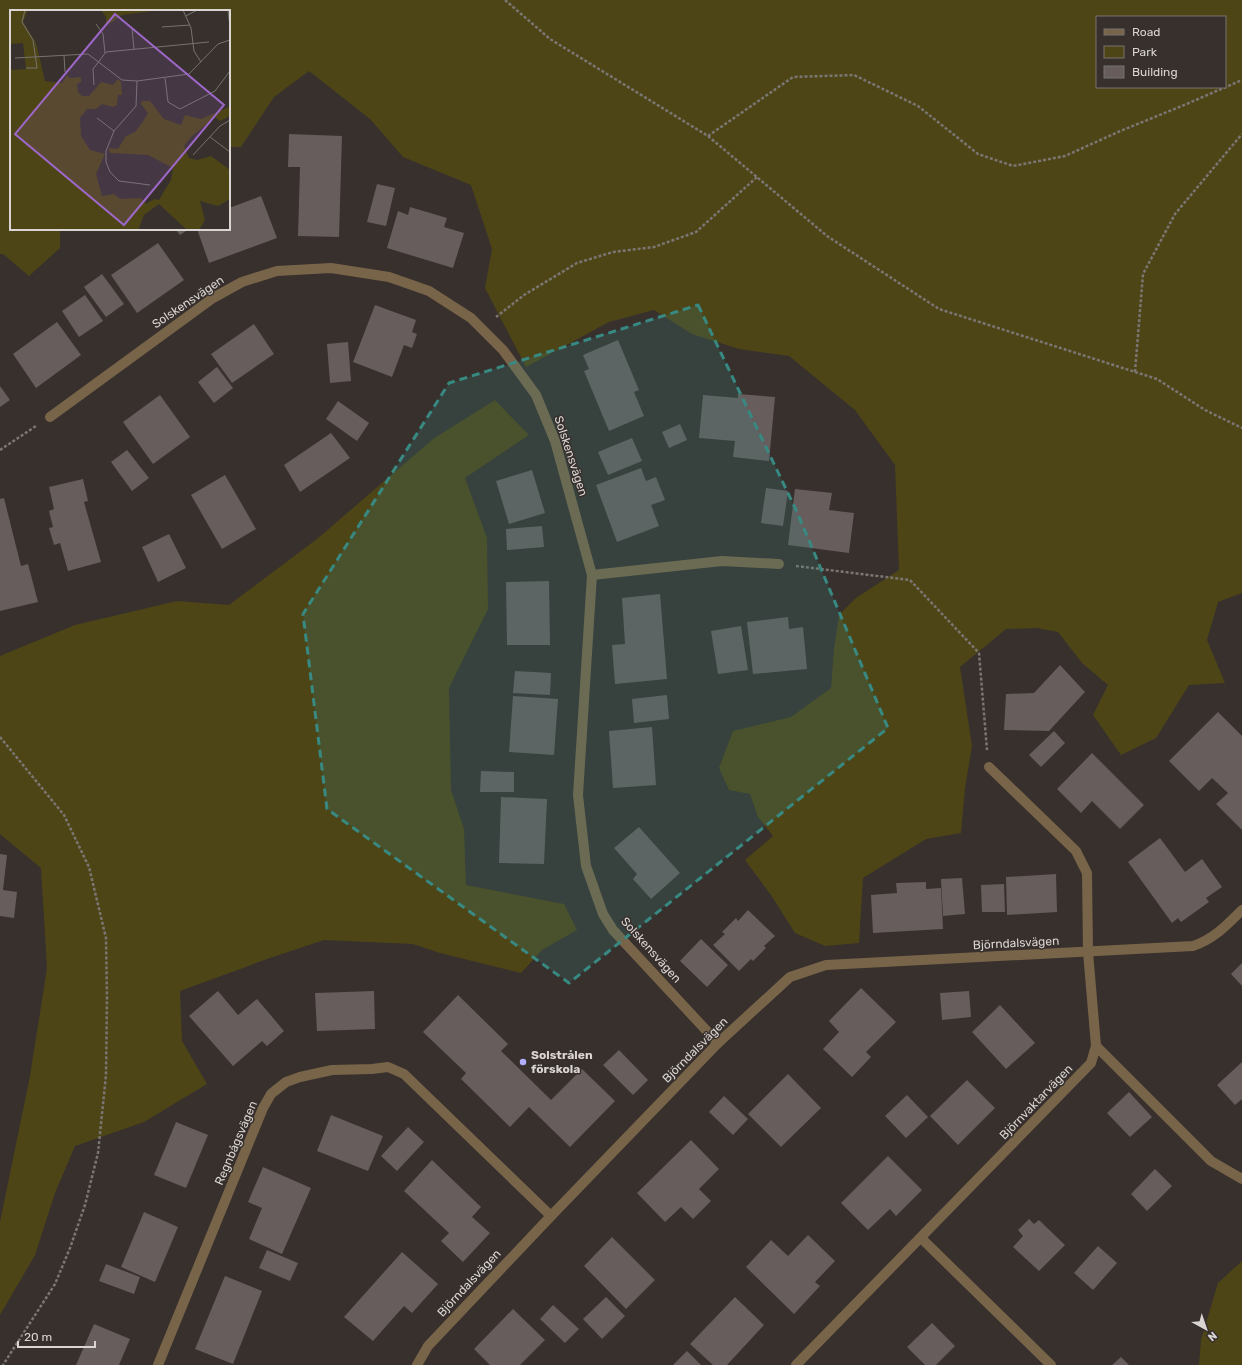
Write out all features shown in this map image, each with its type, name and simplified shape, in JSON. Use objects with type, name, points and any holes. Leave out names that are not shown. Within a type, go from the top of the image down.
[{"type":"street","name":"Solskensvägen","points":[[50,417],[213,298],[242,282],[277,271],[331,268],[389,277],[429,291],[471,318],[503,350],[536,395],[555,441],[592,574],[578,795],[586,866],[603,914],[613,930],[718,1043]]},
{"type":"street","points":[[592,574],[722,561],[779,564]]},
{"type":"street","points":[[989,767],[1076,851],[1087,873],[1088,952]]},
{"type":"street","name":"Björndalsvägen","points":[[418,1365],[428,1346],[550,1216],[718,1043],[790,977],[826,965],[1193,946],[1216,935],[1242,910]]},
{"type":"street","name":"Björnvaktarvägen","points":[[796,1365],[1091,1063],[1096,1046],[1088,952]]},
{"type":"street","points":[[1096,1046],[1211,1161],[1242,1178]]},
{"type":"street","name":"Regnbågsvägen","points":[[158,1365],[263,1108],[271,1094],[286,1082],[300,1077],[332,1070],[388,1067],[404,1074],[550,1216]]},
{"type":"street","points":[[921,1238],[1051,1365]]},
{"type":"path","points":[[505,0],[550,39],[708,136],[827,236],[938,308],[1157,380],[1205,410],[1242,428]]},
{"type":"path","points":[[708,136],[794,77],[854,75],[918,106],[978,154],[1013,166],[1064,156],[1224,88]]},
{"type":"path","points":[[1226,87],[1242,80]]},
{"type":"path","points":[[1135,372],[1143,274],[1175,214],[1242,134]]},
{"type":"path","points":[[481,328],[524,295],[577,263],[613,252],[654,248],[696,232],[757,177]]},
{"type":"path","points":[[0,450],[50,417]]},
{"type":"path","points":[[779,564],[910,580],[978,653],[989,767]]},
{"type":"path","points":[[0,737],[64,815],[89,867],[106,938],[107,998],[106,1076],[98,1153],[85,1204],[70,1248],[55,1284],[3,1365]]},
{"type":"highlighted area","points":[[698,305],[797,512],[888,728],[569,983],[327,809],[303,614],[449,383]]},
{"type":"green space","points":[[0,0],[1242,0],[1242,593],[1218,602],[1207,640],[1225,683],[1189,685],[1156,738],[1121,755],[1093,715],[1108,685],[1082,663],[1058,632],[1037,628],[1006,629],[960,667],[972,746],[965,788],[961,833],[926,839],[863,878],[859,943],[825,946],[795,933],[771,895],[745,860],[773,836],[758,817],[750,794],[729,790],[719,768],[733,731],[791,717],[831,688],[834,649],[839,615],[856,598],[899,570],[895,465],[855,410],[789,356],[739,349],[692,334],[654,310],[609,322],[526,367],[485,288],[492,249],[471,185],[403,157],[370,119],[309,71],[274,97],[241,147],[230,147],[230,10],[10,10],[10,230],[60,230],[60,248],[29,276],[3,254],[0,254]]},
{"type":"green space","points":[[495,400],[529,435],[465,478],[487,538],[488,609],[449,688],[451,790],[464,829],[466,885],[564,904],[577,930],[542,950],[521,973],[440,953],[413,944],[324,940],[180,991],[182,1041],[207,1084],[144,1122],[75,1146],[55,1193],[35,1255],[0,1315],[0,1222],[30,1076],[47,968],[41,868],[0,834],[0,656],[75,625],[177,601],[229,605],[317,539],[433,439]]},
{"type":"green space","points":[[1242,1261],[1242,1365],[1199,1365],[1201,1340],[1218,1283]]},
{"type":"building","points":[[289,134],[342,136],[339,237],[298,236],[300,167],[288,167]]},
{"type":"building","points":[[377,184],[395,188],[386,226],[367,222]]},
{"type":"building","points":[[261,196],[277,238],[209,263],[197,230],[230,230],[230,208]]},
{"type":"building","points":[[410,207],[447,218],[444,227],[464,233],[453,268],[387,248],[398,211],[408,215]]},
{"type":"building","points":[[176,230],[188,230],[180,235]]},
{"type":"building","points":[[158,243],[184,280],[137,313],[111,275]]},
{"type":"building","points":[[102,274],[124,304],[106,317],[84,287]]},
{"type":"building","points":[[85,295],[103,321],[79,337],[62,311]]},
{"type":"building","points":[[375,305],[416,320],[412,332],[417,334],[412,348],[404,345],[392,377],[353,362]]},
{"type":"building","points":[[57,322],[81,355],[36,388],[13,354]]},
{"type":"building","points":[[254,324],[274,354],[232,383],[211,354]]},
{"type":"building","points":[[618,340],[639,390],[634,392],[644,416],[609,431],[584,371],[589,369],[583,355]]},
{"type":"building","points":[[348,342],[351,381],[330,383],[327,344]]},
{"type":"building","points":[[217,367],[233,388],[214,403],[198,382]]},
{"type":"building","points":[[0,386],[10,400],[0,407]]},
{"type":"building","points":[[738,394],[775,397],[769,461],[733,457],[735,441],[699,438],[703,395],[738,398]]},
{"type":"building","points":[[160,395],[190,437],[153,464],[123,422]]},
{"type":"building","points":[[338,401],[369,423],[357,441],[326,419]]},
{"type":"building","points":[[680,424],[687,440],[669,448],[662,432]]},
{"type":"building","points":[[331,433],[350,458],[300,492],[284,465]]},
{"type":"building","points":[[632,438],[642,461],[608,475],[598,452]]},
{"type":"building","points":[[127,450],[149,478],[132,491],[111,462]]},
{"type":"building","points":[[641,468],[646,481],[656,477],[665,500],[651,505],[659,526],[617,542],[596,485]]},
{"type":"building","points":[[532,470],[545,513],[509,524],[496,481]]},
{"type":"building","points":[[225,475],[256,529],[222,549],[191,495]]},
{"type":"building","points":[[83,479],[88,501],[84,502],[101,562],[68,571],[60,543],[54,545],[49,528],[53,527],[49,511],[54,509],[49,487]]},
{"type":"building","points":[[766,488],[788,491],[783,526],[761,523]]},
{"type":"building","points":[[795,489],[832,493],[829,510],[854,513],[849,553],[788,545]]},
{"type":"building","points":[[4,498],[21,566],[28,564],[38,602],[0,611],[0,499]]},
{"type":"building","points":[[542,526],[544,547],[507,550],[506,529]]},
{"type":"building","points":[[169,534],[186,568],[158,582],[142,547]]},
{"type":"building","points":[[549,581],[550,645],[507,645],[506,582]]},
{"type":"building","points":[[660,594],[667,679],[615,684],[612,645],[625,644],[622,598]]},
{"type":"building","points":[[788,617],[789,629],[803,627],[807,669],[753,674],[747,622]]},
{"type":"building","points":[[741,626],[748,670],[718,674],[711,631]]},
{"type":"building","points":[[1060,665],[1085,692],[1049,731],[1004,730],[1006,694],[1034,693]]},
{"type":"building","points":[[515,671],[551,673],[550,695],[513,693]]},
{"type":"building","points":[[667,695],[669,719],[634,723],[632,699]]},
{"type":"building","points":[[513,696],[558,699],[554,755],[509,752]]},
{"type":"building","points":[[1218,712],[1242,736],[1242,830],[1216,804],[1228,793],[1212,778],[1199,791],[1169,761]]},
{"type":"building","points":[[652,727],[656,785],[613,788],[609,731]]},
{"type":"building","points":[[1054,731],[1065,743],[1041,767],[1029,755]]},
{"type":"building","points":[[1092,753],[1144,805],[1120,829],[1092,801],[1081,813],[1057,789]]},
{"type":"building","points":[[481,771],[514,772],[514,792],[480,792]]},
{"type":"building","points":[[501,797],[547,799],[544,864],[499,863]]},
{"type":"building","points":[[639,827],[680,873],[651,899],[633,879],[637,874],[614,848]]},
{"type":"building","points":[[1160,838],[1185,872],[1202,859],[1222,887],[1206,898],[1209,902],[1181,922],[1178,918],[1172,923],[1128,862]]},
{"type":"building","points":[[0,854],[7,855],[3,890],[17,892],[14,918],[0,916]]},
{"type":"building","points":[[1056,874],[1057,912],[1007,915],[1006,877]]},
{"type":"building","points":[[962,878],[965,914],[943,916],[941,879]]},
{"type":"building","points":[[926,882],[926,889],[941,888],[943,929],[873,933],[871,895],[897,893],[896,883]]},
{"type":"building","points":[[1004,884],[1005,912],[982,912],[981,885]]},
{"type":"building","points":[[748,910],[775,936],[764,946],[766,948],[753,961],[751,959],[739,971],[713,945],[725,934],[722,932],[736,918],[738,921]]},
{"type":"building","points":[[701,939],[728,965],[707,987],[680,961]]},
{"type":"building","points":[[1242,963],[1242,986],[1231,974]]},
{"type":"building","points":[[861,988],[896,1022],[866,1052],[871,1057],[852,1077],[823,1049],[839,1032],[829,1021]]},
{"type":"building","points":[[218,991],[238,1015],[257,999],[284,1031],[267,1046],[262,1041],[233,1066],[189,1016]]},
{"type":"building","points":[[374,991],[375,1029],[317,1031],[315,993]]},
{"type":"building","points":[[969,991],[971,1017],[942,1020],[940,993]]},
{"type":"building","points":[[458,995],[508,1044],[501,1051],[551,1100],[582,1069],[615,1101],[570,1147],[529,1107],[510,1127],[461,1079],[466,1073],[423,1032]]},
{"type":"building","points":[[1000,1005],[1035,1043],[1006,1069],[972,1032]]},
{"type":"building","points":[[619,1050],[648,1080],[633,1095],[603,1065]]},
{"type":"building","points":[[1242,1062],[1242,1099],[1235,1105],[1217,1085]]},
{"type":"building","points":[[788,1074],[821,1108],[781,1147],[748,1114]]},
{"type":"building","points":[[967,1080],[995,1108],[958,1145],[930,1116]]},
{"type":"building","points":[[1129,1092],[1152,1117],[1130,1137],[1107,1113]]},
{"type":"building","points":[[907,1095],[928,1117],[906,1138],[885,1116]]},
{"type":"building","points":[[724,1096],[748,1119],[733,1135],[709,1112]]},
{"type":"building","points":[[331,1115],[383,1136],[368,1171],[317,1151]]},
{"type":"building","points":[[176,1122],[208,1135],[186,1188],[154,1175]]},
{"type":"building","points":[[408,1127],[424,1142],[397,1171],[381,1156]]},
{"type":"building","points":[[691,1140],[719,1169],[699,1189],[711,1201],[693,1219],[681,1207],[665,1222],[637,1193]]},
{"type":"building","points":[[888,1156],[922,1190],[896,1216],[890,1209],[868,1230],[841,1203]]},
{"type":"building","points":[[432,1160],[481,1207],[472,1217],[490,1233],[463,1262],[441,1241],[449,1233],[404,1191]]},
{"type":"building","points":[[263,1167],[311,1188],[282,1254],[249,1239],[262,1208],[248,1202]]},
{"type":"building","points":[[1155,1169],[1172,1186],[1147,1211],[1131,1194]]},
{"type":"building","points":[[144,1212],[178,1227],[155,1282],[121,1267]]},
{"type":"building","points":[[1029,1219],[1034,1224],[1039,1220],[1065,1245],[1039,1271],[1013,1247],[1023,1236],[1018,1230]]},
{"type":"building","points":[[808,1235],[835,1261],[815,1282],[820,1286],[794,1314],[746,1267],[771,1240],[788,1256]]},
{"type":"building","points":[[612,1237],[655,1280],[626,1309],[584,1266]]},
{"type":"building","points":[[1098,1246],[1117,1263],[1093,1290],[1074,1273]]},
{"type":"building","points":[[267,1250],[298,1263],[290,1281],[259,1268]]},
{"type":"building","points":[[402,1252],[438,1284],[412,1313],[404,1306],[373,1341],[344,1317]]},
{"type":"building","points":[[106,1264],[140,1277],[134,1294],[99,1281]]},
{"type":"building","points":[[225,1276],[262,1291],[233,1364],[195,1349]]},
{"type":"building","points":[[606,1297],[625,1316],[602,1339],[583,1319]]},
{"type":"building","points":[[735,1297],[764,1325],[727,1365],[713,1365],[690,1344]]},
{"type":"building","points":[[553,1305],[579,1329],[565,1343],[540,1319]]},
{"type":"building","points":[[513,1309],[545,1340],[520,1365],[490,1365],[474,1349]]},
{"type":"building","points":[[932,1323],[955,1346],[936,1365],[925,1365],[907,1347]]},
{"type":"building","points":[[94,1324],[130,1339],[119,1365],[76,1365]]},
{"type":"building","points":[[687,1351],[701,1365],[673,1365]]},
{"type":"building","points":[[1121,1357],[1129,1365],[1112,1365]]},
{"type":"place","name":"Solstrålen förskola","points":[[523,1062]]}]
